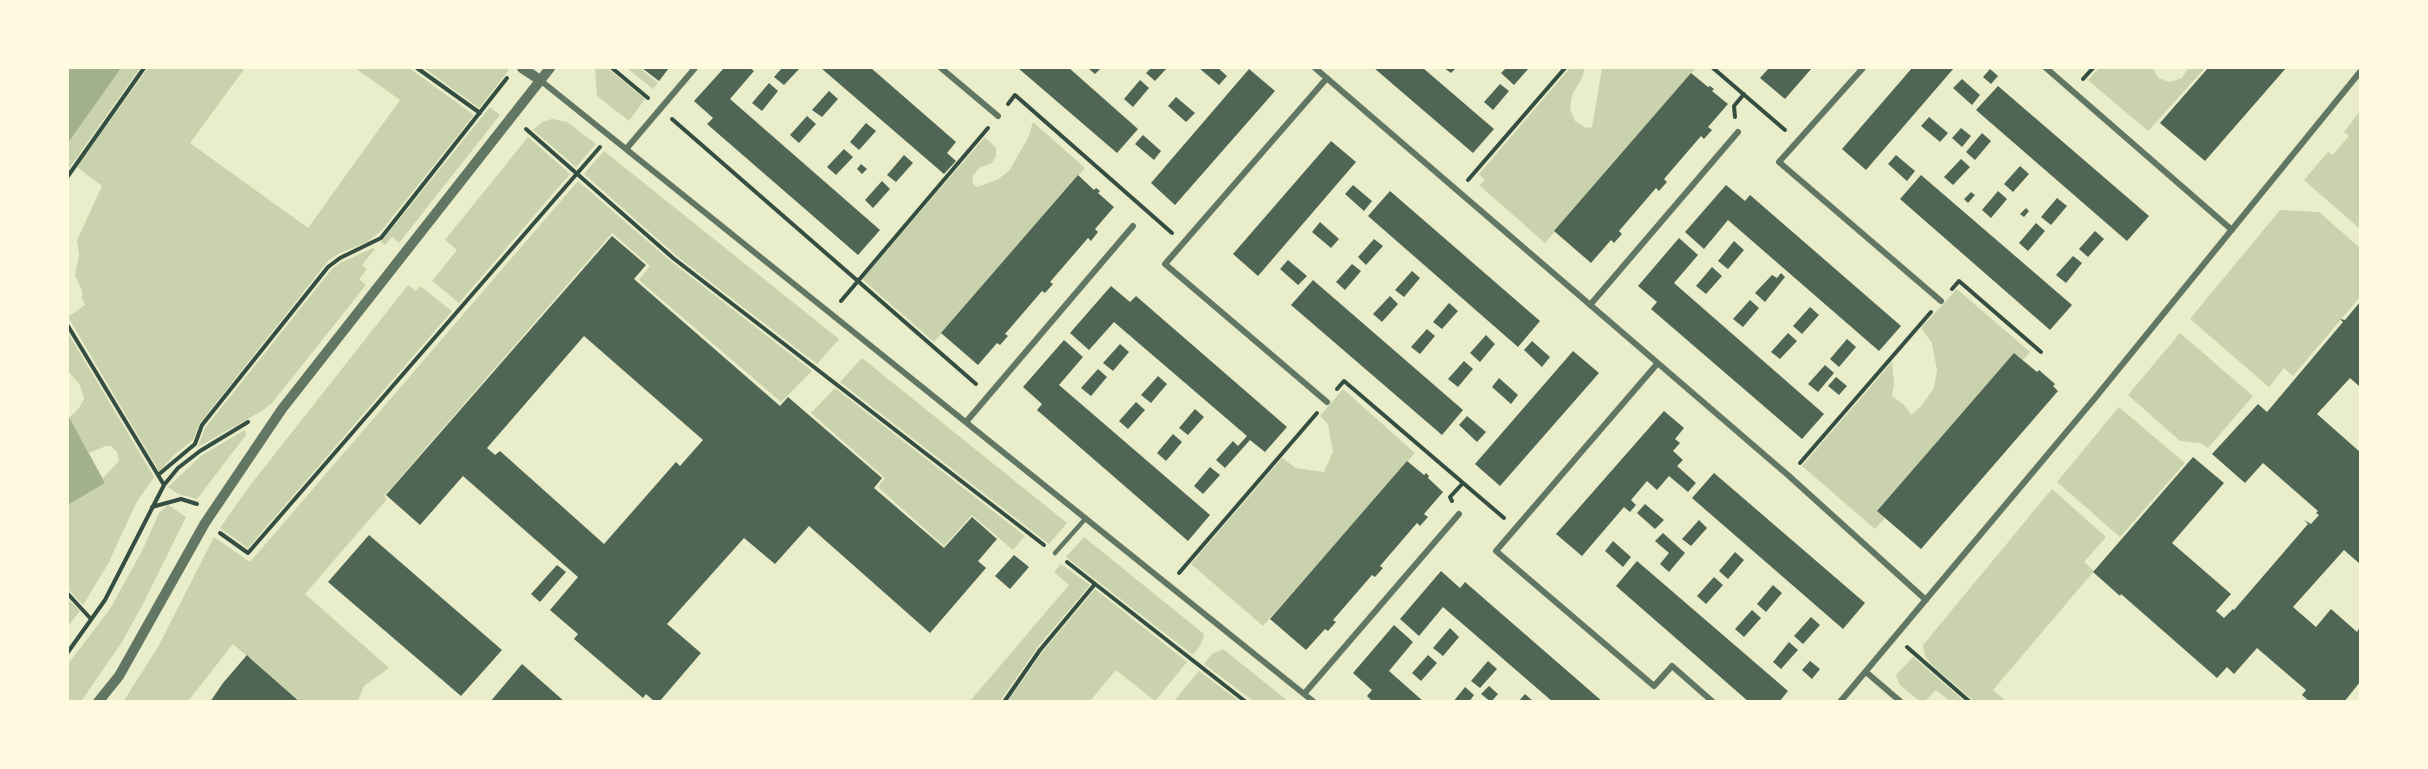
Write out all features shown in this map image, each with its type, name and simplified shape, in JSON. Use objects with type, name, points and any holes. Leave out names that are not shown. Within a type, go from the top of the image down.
[{"type":"street","points":[[522,68],[627,148],[1314,702]]},
{"type":"street","points":[[98,702],[119,676],[205,523],[282,410],[550,68]]},
{"type":"street","points":[[627,148],[695,68]]},
{"type":"street","points":[[941,68],[998,116]]},
{"type":"street","points":[[1315,68],[1460,190],[1657,364],[1789,476],[1926,600]]},
{"type":"street","points":[[1863,68],[1779,162],[1941,301]]},
{"type":"street","points":[[2046,68],[2232,230]]},
{"type":"street","points":[[1840,702],[2361,72]]},
{"type":"street","points":[[1327,78],[1165,264],[1327,402]]},
{"type":"street","points":[[1590,305],[1738,132]]},
{"type":"street","points":[[966,422],[1133,226]]},
{"type":"street","points":[[1657,364],[1496,551],[1654,686],[1672,666],[1713,702]]},
{"type":"street","points":[[1304,694],[1459,514]]},
{"type":"street","points":[[1866,672],[1901,702]]},
{"type":"lane","points":[[1055,553],[1086,518]]},
{"type":"path","points":[[68,176],[144,68]]},
{"type":"path","points":[[417,68],[480,113]]},
{"type":"path","points":[[612,68],[989,396]]},
{"type":"path","points":[[1460,190],[1565,68]]},
{"type":"path","points":[[1713,68],[1798,141]]},
{"type":"path","points":[[158,475],[195,444],[202,425],[328,267],[340,258],[381,238],[508,77]]},
{"type":"path","points":[[1738,132],[1734,106],[1744,94]]},
{"type":"path","points":[[830,312],[1015,95],[1184,243]]},
{"type":"path","points":[[512,117],[673,258],[1246,702]]},
{"type":"path","points":[[205,523],[248,553],[610,135]]},
{"type":"path","points":[[1789,476],[1959,281],[2041,352]]},
{"type":"path","points":[[68,326],[164,485]]},
{"type":"path","points":[[1169,585],[1344,381],[1516,528]]},
{"type":"path","points":[[68,652],[105,600],[151,507],[164,485],[178,468],[219,439],[258,417],[282,410]]},
{"type":"path","points":[[151,507],[181,499],[215,509]]},
{"type":"path","points":[[1004,702],[1040,650],[1095,584]]},
{"type":"path","points":[[68,594],[92,620]]},
{"type":"path","points":[[1896,637],[1970,702]]},
{"type":"shaded area","points":[[68,68],[121,68],[68,143]]},
{"type":"shaded area","points":[[121,68],[140,68],[68,170],[68,143]]},
{"type":"shaded area","points":[[148,68],[245,68],[190,143],[308,228],[400,100],[355,68],[409,68],[474,115],[382,230],[367,242],[338,254],[328,261],[200,423],[193,440],[159,471],[68,317],[85,305],[75,275],[79,255],[77,240],[102,186],[77,167]]},
{"type":"shaded area","points":[[424,68],[506,68],[509,70],[479,108]]},
{"type":"shaded area","points":[[595,68],[607,68],[645,99],[629,121],[597,96]]},
{"type":"shaded area","points":[[627,68],[640,68],[658,83],[653,89]]},
{"type":"shaded area","points":[[1570,68],[1584,68],[1583,76],[1572,95],[1570,109],[1575,121],[1586,128],[1592,127],[1602,68],[1696,68],[1545,243],[1479,185],[1485,180],[1479,174]]},
{"type":"shaded area","points":[[2099,68],[2153,68],[2158,78],[2170,82],[2182,78],[2188,68],[2205,68],[2148,131],[2088,80]]},
{"type":"shaded area","points":[[490,107],[500,115],[399,243],[392,237],[385,245],[381,242]]},
{"type":"shaded area","points":[[2360,111],[2360,229],[2304,180],[2328,152],[2333,155],[2349,136],[2344,132]]},
{"type":"shaded area","points":[[552,119],[567,122],[596,144],[576,167],[533,130],[542,122]]},
{"type":"shaded area","points":[[1033,122],[1085,168],[934,342],[862,279],[985,137],[996,148],[996,156],[992,163],[979,168],[973,176],[972,183],[977,187],[997,180],[1009,171],[1028,138]]},
{"type":"shaded area","points":[[528,137],[570,174],[459,303],[432,281],[457,250],[445,240]]},
{"type":"shaded area","points":[[604,151],[839,339],[817,364],[678,257],[584,174]]},
{"type":"shaded area","points":[[578,181],[668,259],[812,371],[781,402],[639,280],[650,266],[612,233],[384,496],[387,499],[305,594],[389,668],[364,686],[358,701],[300,701],[233,644],[188,701],[123,702],[158,647],[214,537],[250,562]]},
{"type":"shaded area","points":[[2280,210],[2319,212],[2360,248],[2360,297],[2293,376],[2284,368],[2269,387],[2190,319]]},
{"type":"shaded area","points":[[375,249],[362,265],[367,269],[359,279],[366,285],[272,403],[198,447],[205,428],[331,270],[340,263]]},
{"type":"shaded area","points":[[408,285],[416,291],[420,286],[452,311],[248,548],[220,528],[248,488]]},
{"type":"shaded area","points":[[1957,289],[2030,352],[2023,360],[2014,353],[1877,511],[1885,518],[1875,529],[1802,466],[1892,362],[1894,384],[1892,396],[1904,405],[1911,415],[1922,405],[1934,388],[1937,370],[1932,343],[1921,328]]},
{"type":"shaded area","points":[[68,333],[154,477],[136,503],[109,562],[83,605],[68,589],[68,505],[105,483],[103,478],[119,461],[117,452],[111,446],[89,453],[69,418],[84,399],[80,385],[68,371]]},
{"type":"shaded area","points":[[2180,333],[2253,396],[2208,448],[2200,443],[2180,441],[2128,395]]},
{"type":"shaded area","points":[[862,358],[1067,523],[1049,544],[840,382]]},
{"type":"shaded area","points":[[835,388],[1025,536],[1013,550],[972,515],[944,546],[878,487],[885,478],[811,413]]},
{"type":"shaded area","points":[[1343,389],[1415,453],[1263,626],[1191,564],[1282,458],[1296,468],[1324,472],[1333,452],[1328,424],[1320,416]]},
{"type":"shaded area","points":[[2119,407],[2185,463],[2120,537],[2057,482]]},
{"type":"shaded area","points":[[68,415],[105,483],[68,505]]},
{"type":"shaded area","points":[[245,430],[246,435],[197,499],[178,494],[168,487],[202,455]]},
{"type":"shaded area","points":[[2052,489],[2106,537],[2084,562],[2094,571],[1993,690],[2006,701],[1974,701],[1933,666],[1925,656],[1923,645]]},
{"type":"shaded area","points":[[168,505],[186,517],[144,602],[122,642],[82,700],[68,701],[68,664],[110,609],[143,549],[159,513]]},
{"type":"shaded area","points":[[1084,537],[1204,634],[1201,644],[1193,655],[1066,557]]},
{"type":"shaded area","points":[[1061,564],[1090,585],[1040,644],[1000,701],[970,701],[1069,585],[1054,572]]},
{"type":"shaded area","points":[[1095,589],[1187,662],[1155,701],[1116,670],[1090,701],[1008,701],[1044,650]]},
{"type":"shaded area","points":[[68,599],[80,611],[68,626]]},
{"type":"shaded area","points":[[1223,649],[1288,701],[1253,701],[1204,664],[1212,654]]},
{"type":"shaded area","points":[[1913,657],[1964,701],[1950,701],[1936,690],[1925,701],[1919,701],[1899,684],[1896,675]]},
{"type":"shaded area","points":[[1199,671],[1239,701],[1174,701]]},
{"type":"building","points":[[642,68],[669,68],[659,81]]},
{"type":"building","points":[[724,68],[750,68],[754,71],[730,99],[880,230],[858,255],[707,124],[713,118],[694,101]]},
{"type":"building","points":[[782,68],[800,68],[784,85],[774,77]]},
{"type":"building","points":[[821,68],[871,68],[956,142],[947,153],[956,161],[944,174]]},
{"type":"building","points":[[1018,68],[1069,68],[1138,129],[1117,153]]},
{"type":"building","points":[[1088,68],[1101,68],[1095,74]]},
{"type":"building","points":[[1151,68],[1167,68],[1155,81],[1146,73]]},
{"type":"building","points":[[1199,68],[1218,68],[1227,76],[1219,85]]},
{"type":"building","points":[[1374,68],[1423,68],[1494,129],[1473,153]]},
{"type":"building","points":[[1444,68],[1456,68],[1451,73]]},
{"type":"building","points":[[1506,68],[1529,68],[1514,85],[1501,73]]},
{"type":"building","points":[[1769,68],[1812,68],[1785,99],[1760,78]]},
{"type":"building","points":[[1912,68],[1954,68],[1866,170],[1842,149]]},
{"type":"building","points":[[2208,68],[2286,68],[2205,161],[2160,123]]},
{"type":"building","points":[[1249,69],[1275,91],[1175,205],[1151,183]]},
{"type":"building","points":[[1990,69],[1998,76],[1991,84],[1983,77]]},
{"type":"building","points":[[1691,73],[1714,89],[1712,91],[1728,104],[1708,127],[1712,130],[1704,139],[1701,136],[1664,179],[1667,182],[1659,191],[1656,188],[1619,231],[1622,234],[1614,243],[1611,240],[1591,263],[1554,231]]},
{"type":"building","points":[[1962,79],[1980,95],[1972,105],[1953,88]]},
{"type":"building","points":[[1140,80],[1149,88],[1133,107],[1124,99]]},
{"type":"building","points":[[769,83],[778,91],[762,111],[752,103]]},
{"type":"building","points":[[1500,84],[1509,91],[1493,110],[1484,102]]},
{"type":"building","points":[[1998,86],[2149,216],[2127,241],[1976,110]]},
{"type":"building","points":[[829,91],[838,99],[822,117],[812,110]]},
{"type":"building","points":[[1176,97],[1195,113],[1186,122],[1168,106]]},
{"type":"building","points":[[807,116],[816,124],[799,143],[790,135]]},
{"type":"building","points":[[1929,117],[1948,133],[1940,142],[1921,126]]},
{"type":"building","points":[[866,123],[876,131],[859,150],[850,142]]},
{"type":"building","points":[[1961,128],[1971,136],[1962,147],[1952,138]]},
{"type":"building","points":[[1982,133],[1991,141],[1975,160],[1966,152]]},
{"type":"building","points":[[1143,135],[1161,151],[1154,160],[1135,144]]},
{"type":"building","points":[[1331,141],[1356,162],[1258,276],[1233,254]]},
{"type":"building","points":[[844,149],[853,157],[836,175],[827,167]]},
{"type":"building","points":[[904,155],[913,163],[896,182],[887,175]]},
{"type":"building","points":[[1896,155],[1915,171],[1907,181],[1888,164]]},
{"type":"building","points":[[1961,159],[1970,167],[1953,185],[1944,177]]},
{"type":"building","points":[[861,164],[867,169],[862,174],[857,169]]},
{"type":"building","points":[[2020,166],[2029,174],[2013,192],[2004,184]]},
{"type":"building","points":[[1078,175],[1094,190],[1096,188],[1100,191],[1098,193],[1114,207],[1095,229],[1098,232],[1091,241],[1088,238],[1050,282],[1053,284],[1045,293],[1042,291],[1005,334],[1008,336],[1000,345],[997,343],[978,365],[941,333]]},
{"type":"building","points":[[1921,175],[2072,305],[2050,330],[1900,199]]},
{"type":"building","points":[[882,181],[890,189],[873,208],[865,200]]},
{"type":"building","points":[[1353,185],[1372,201],[1364,211],[1345,194]]},
{"type":"building","points":[[1726,185],[1745,201],[1750,195],[1901,326],[1879,351],[1728,220],[1704,249],[1685,232]]},
{"type":"building","points":[[1390,191],[1540,321],[1518,347],[1368,216]]},
{"type":"building","points":[[1998,191],[2007,199],[1991,218],[1982,210]]},
{"type":"building","points":[[1971,192],[1975,195],[1968,203],[1964,199]]},
{"type":"building","points":[[2057,198],[2067,206],[2051,225],[2041,217]]},
{"type":"building","points":[[2026,208],[2029,211],[2024,217],[2020,214]]},
{"type":"building","points":[[1320,222],[1339,239],[1331,248],[1312,232]]},
{"type":"building","points":[[2036,223],[2045,231],[2028,251],[2019,243]]},
{"type":"building","points":[[2095,231],[2104,239],[2088,257],[2079,249]]},
{"type":"building","points":[[612,236],[646,265],[634,279],[780,406],[788,397],[882,478],[874,488],[944,548],[972,517],[997,539],[978,561],[986,568],[930,633],[809,526],[775,564],[744,538],[667,624],[701,653],[659,702],[655,702],[646,694],[643,698],[574,639],[578,634],[550,610],[578,577],[463,476],[420,525],[386,495]],"holes":[[[584,336],[703,440],[680,466],[676,462],[604,544],[500,451],[495,455],[487,448]]]},
{"type":"building","points":[[1679,238],[1698,255],[1674,283],[1824,414],[1802,439],[1651,309],[1657,302],[1638,286]]},
{"type":"building","points":[[1374,239],[1383,246],[1366,265],[1358,257]]},
{"type":"building","points":[[1734,241],[1744,250],[1728,269],[1718,261]]},
{"type":"building","points":[[2073,256],[2082,263],[2066,283],[2056,275]]},
{"type":"building","points":[[1288,260],[1307,276],[1298,285],[1280,269]]},
{"type":"building","points":[[1352,264],[1361,271],[1345,290],[1336,282]]},
{"type":"building","points":[[1712,267],[1722,276],[1706,294],[1696,286]]},
{"type":"building","points":[[1412,271],[1420,278],[1404,297],[1395,290]]},
{"type":"building","points":[[1781,273],[1785,277],[1765,302],[1755,293],[1772,275],[1777,278]]},
{"type":"building","points":[[1313,280],[1463,410],[1442,435],[1291,305]]},
{"type":"building","points":[[1111,286],[1130,302],[1136,296],[1287,427],[1265,452],[1250,440],[1225,468],[1216,460],[1233,441],[1238,446],[1247,436],[1114,322],[1089,350],[1070,333]]},
{"type":"building","points":[[1390,296],[1398,304],[1382,322],[1373,314]]},
{"type":"building","points":[[1750,300],[1759,308],[1743,327],[1733,319]]},
{"type":"building","points":[[2360,302],[2360,384],[2359,386],[2350,378],[2317,414],[2360,452],[2360,564],[2344,550],[2293,607],[2316,627],[2331,609],[2357,632],[2360,627],[2360,682],[2344,702],[2310,702],[2302,695],[2306,690],[2257,648],[2234,674],[2227,667],[2217,678],[2093,572],[2193,457],[2224,483],[2172,543],[2231,594],[2216,611],[2224,618],[2234,610],[2308,524],[2304,520],[2311,524],[2319,515],[2316,513],[2318,511],[2263,463],[2245,483],[2212,454],[2258,404],[2267,412],[2343,322],[2340,319],[2345,320]]},
{"type":"building","points":[[1449,303],[1458,311],[1442,329],[1433,322]]},
{"type":"building","points":[[1810,307],[1819,315],[1802,334],[1793,326]]},
{"type":"building","points":[[1427,329],[1435,336],[1420,354],[1411,347]]},
{"type":"building","points":[[1788,333],[1797,341],[1780,359],[1771,352]]},
{"type":"building","points":[[1486,335],[1495,344],[1480,362],[1470,353]]},
{"type":"building","points":[[1847,339],[1856,347],[1839,367],[1830,359]]},
{"type":"building","points":[[1064,340],[1083,357],[1059,385],[1210,515],[1188,541],[1037,410],[1042,404],[1023,387]]},
{"type":"building","points":[[1532,341],[1550,357],[1542,367],[1524,350]]},
{"type":"building","points":[[1120,344],[1129,352],[1113,371],[1103,363]]},
{"type":"building","points":[[1573,351],[1599,373],[1500,486],[1475,464]]},
{"type":"building","points":[[2014,353],[2037,372],[2039,370],[2055,384],[2053,386],[2058,391],[1921,549],[1877,511]]},
{"type":"building","points":[[1464,361],[1473,369],[1458,387],[1448,379]]},
{"type":"building","points":[[1825,365],[1834,373],[1818,392],[1808,384]]},
{"type":"building","points":[[1098,369],[1107,377],[1091,396],[1081,388]]},
{"type":"building","points":[[1158,376],[1167,384],[1151,403],[1141,395]]},
{"type":"building","points":[[1836,377],[1847,386],[1839,395],[1828,386]]},
{"type":"building","points":[[1499,378],[1518,395],[1511,404],[1492,387]]},
{"type":"building","points":[[1136,402],[1145,410],[1128,429],[1119,421]]},
{"type":"building","points":[[1195,409],[1204,417],[1188,435],[1179,428]]},
{"type":"building","points":[[1664,411],[1684,428],[1675,439],[1680,443],[1673,451],[1683,460],[1677,466],[1696,483],[1688,492],[1669,476],[1657,490],[1647,481],[1631,500],[1636,505],[1630,512],[1624,507],[1582,556],[1556,534]]},
{"type":"building","points":[[1467,416],[1486,432],[1477,442],[1459,425]]},
{"type":"building","points":[[1173,434],[1182,442],[1166,461],[1157,453]]},
{"type":"building","points":[[1407,461],[1424,475],[1426,473],[1428,478],[1443,492],[1424,514],[1428,517],[1420,526],[1417,523],[1380,566],[1383,568],[1375,577],[1372,575],[1333,620],[1336,622],[1328,631],[1325,629],[1306,650],[1270,619]]},
{"type":"building","points":[[1210,467],[1220,475],[1203,494],[1194,486]]},
{"type":"building","points":[[1714,473],[1865,603],[1843,629],[1692,498]]},
{"type":"building","points":[[1645,504],[1664,520],[1655,529],[1637,513]]},
{"type":"building","points":[[1699,520],[1707,528],[1691,546],[1682,539]]},
{"type":"building","points":[[1663,533],[1685,553],[1669,572],[1660,564],[1669,553],[1655,541]]},
{"type":"building","points":[[369,535],[502,650],[461,696],[328,582]]},
{"type":"building","points":[[1613,541],[1631,557],[1623,567],[1605,551]]},
{"type":"building","points":[[1735,552],[1744,560],[1728,579],[1719,571]]},
{"type":"building","points":[[1014,555],[1029,567],[1010,589],[995,576]]},
{"type":"building","points":[[1637,561],[1788,691],[1779,702],[1749,702],[1616,586]]},
{"type":"building","points":[[557,565],[566,572],[540,602],[531,594]]},
{"type":"building","points":[[1441,571],[1460,588],[1465,582],[1603,702],[1553,702],[1443,607],[1419,636],[1400,619]]},
{"type":"building","points":[[1714,577],[1723,585],[1706,604],[1697,596]]},
{"type":"building","points":[[1773,585],[1782,593],[1766,612],[1757,604]]},
{"type":"building","points":[[1752,610],[1761,618],[1744,637],[1735,629]]},
{"type":"building","points":[[1811,617],[1820,625],[1803,644],[1794,636]]},
{"type":"building","points":[[1394,625],[1413,642],[1389,671],[1424,702],[1373,702],[1367,696],[1372,690],[1353,673]]},
{"type":"building","points":[[1450,628],[1459,637],[1443,656],[1433,648]]},
{"type":"building","points":[[1789,642],[1798,650],[1781,669],[1773,662]]},
{"type":"building","points":[[247,655],[300,702],[210,702]]},
{"type":"building","points":[[1428,655],[1437,663],[1421,681],[1412,673]]},
{"type":"building","points":[[1488,661],[1497,669],[1480,688],[1471,681]]},
{"type":"building","points":[[1810,661],[1820,669],[1812,679],[1802,670]]},
{"type":"building","points":[[522,664],[565,702],[490,702]]},
{"type":"building","points":[[1489,686],[1498,694],[1491,702],[1481,694]]},
{"type":"building","points":[[1465,687],[1474,695],[1469,702],[1453,702]]},
{"type":"building","points":[[1525,694],[1534,702],[1518,702]]}]
